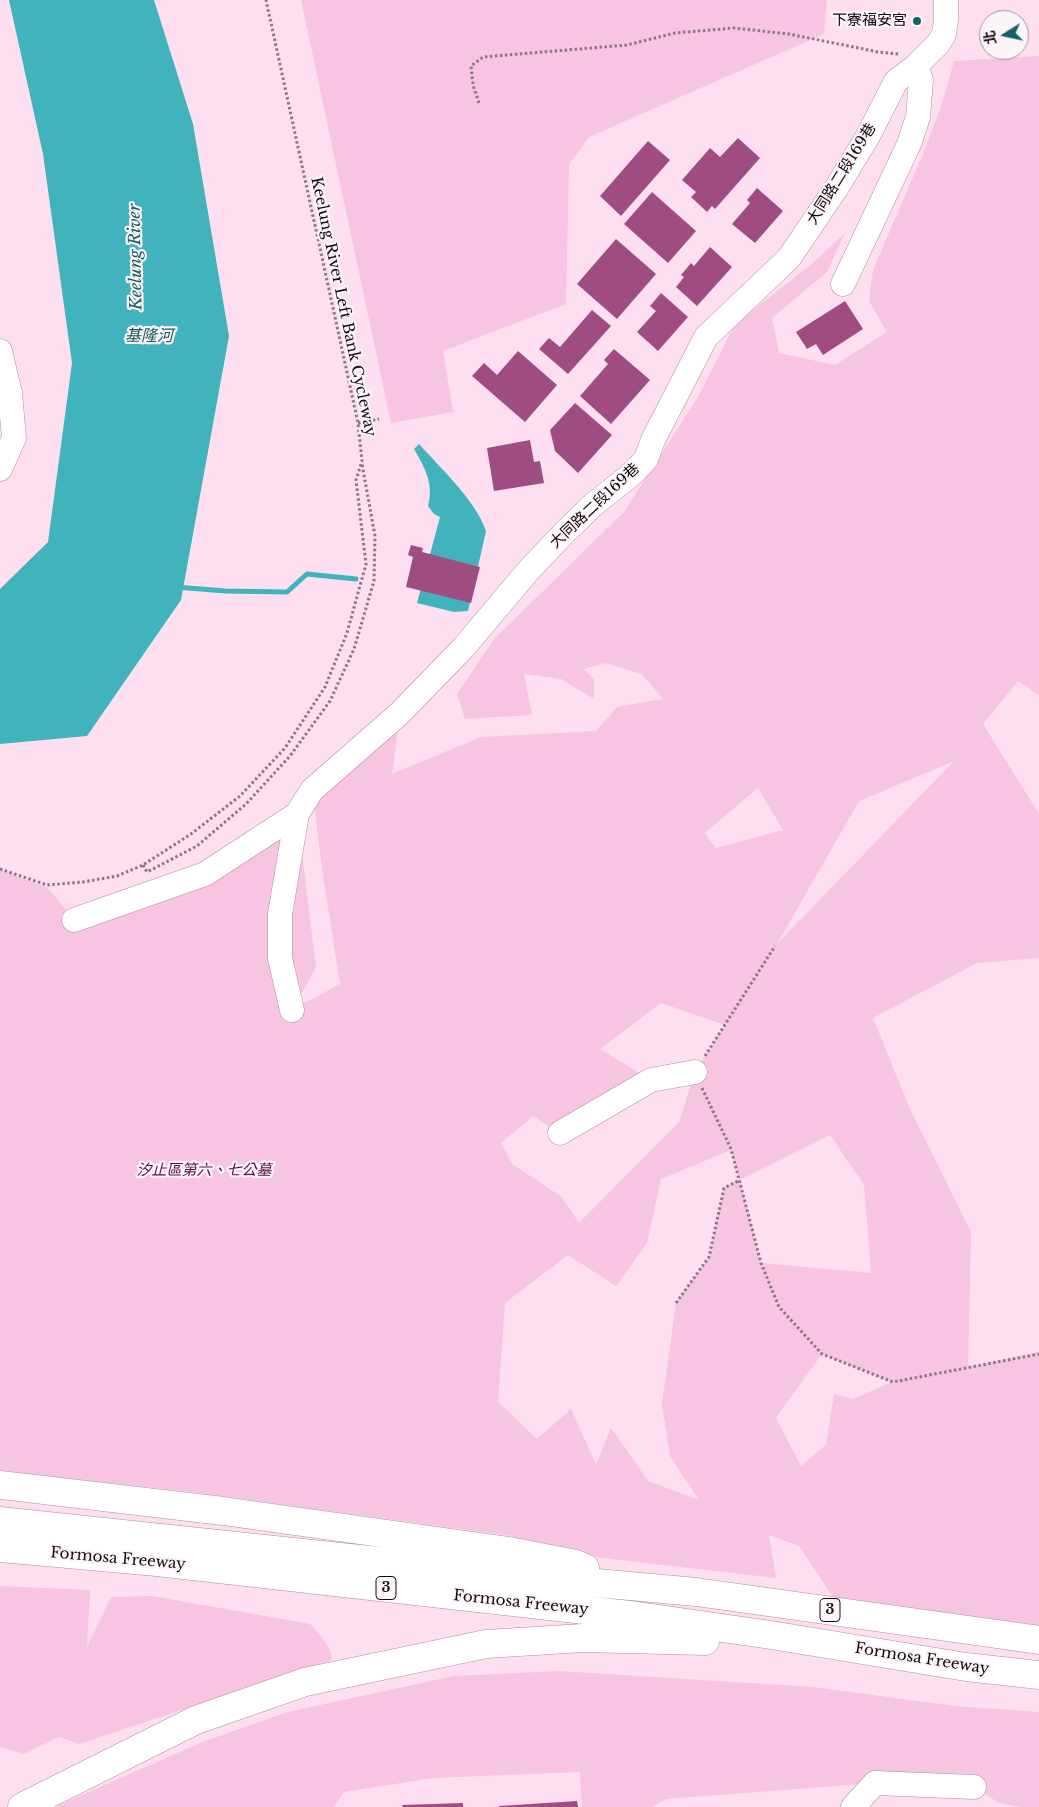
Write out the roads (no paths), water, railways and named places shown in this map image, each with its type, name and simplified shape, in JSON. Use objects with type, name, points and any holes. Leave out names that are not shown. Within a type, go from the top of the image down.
[{"type":"highway","points":[[0,1485],[223,1510],[509,1552],[576,1564],[620,1585]]},
{"type":"highway","name":"Formosa Freeway","points":[[0,1521],[696,1592],[1039,1640]]},
{"type":"highway","name":"Formosa Freeway","points":[[0,1548],[157,1562],[599,1612],[771,1635],[966,1667],[1039,1675]]},
{"type":"highway","points":[[22,1807],[196,1720],[305,1682],[486,1644],[583,1638],[643,1638],[694,1642],[771,1635]]},
{"type":"street","name":"大同路二段169巷","points":[[292,1010],[280,958],[280,914],[296,814],[312,790],[400,713],[464,647],[528,571],[566,531],[594,504],[632,474],[646,459],[653,440],[706,337],[789,258],[837,187],[868,136],[896,81],[938,44],[944,34],[946,0]]},
{"type":"street","points":[[843,284],[909,144],[918,117],[921,80],[920,61]]},
{"type":"street","points":[[0,351],[10,393],[14,438],[0,469]]},
{"type":"street","points":[[74,920],[205,874],[296,814]]},
{"type":"street","points":[[560,1133],[650,1080],[695,1072]]},
{"type":"street","points":[[853,1807],[875,1782],[974,1787]]},
{"type":"water","name":"基隆河","points":[[9,0],[154,0],[193,124],[229,336],[181,600],[87,736],[0,744],[0,589],[48,542],[72,363],[43,154]]},
{"type":"water","points":[[419,444],[466,496],[481,519],[486,531],[468,611],[454,612],[417,603],[440,517],[434,514],[428,506],[430,498],[429,483],[425,470],[414,449]]},
{"type":"waterway","points":[[176,587],[225,591],[287,592],[307,574],[356,579]]},
{"type":"place","name":"下寮福安宮","points":[[917,21]]},
{"type":"water label","name":"Keelung River","points":[[136,257]]},
{"type":"park label","name":"汐止區第六、七公墓","points":[[204,1171]]}]
